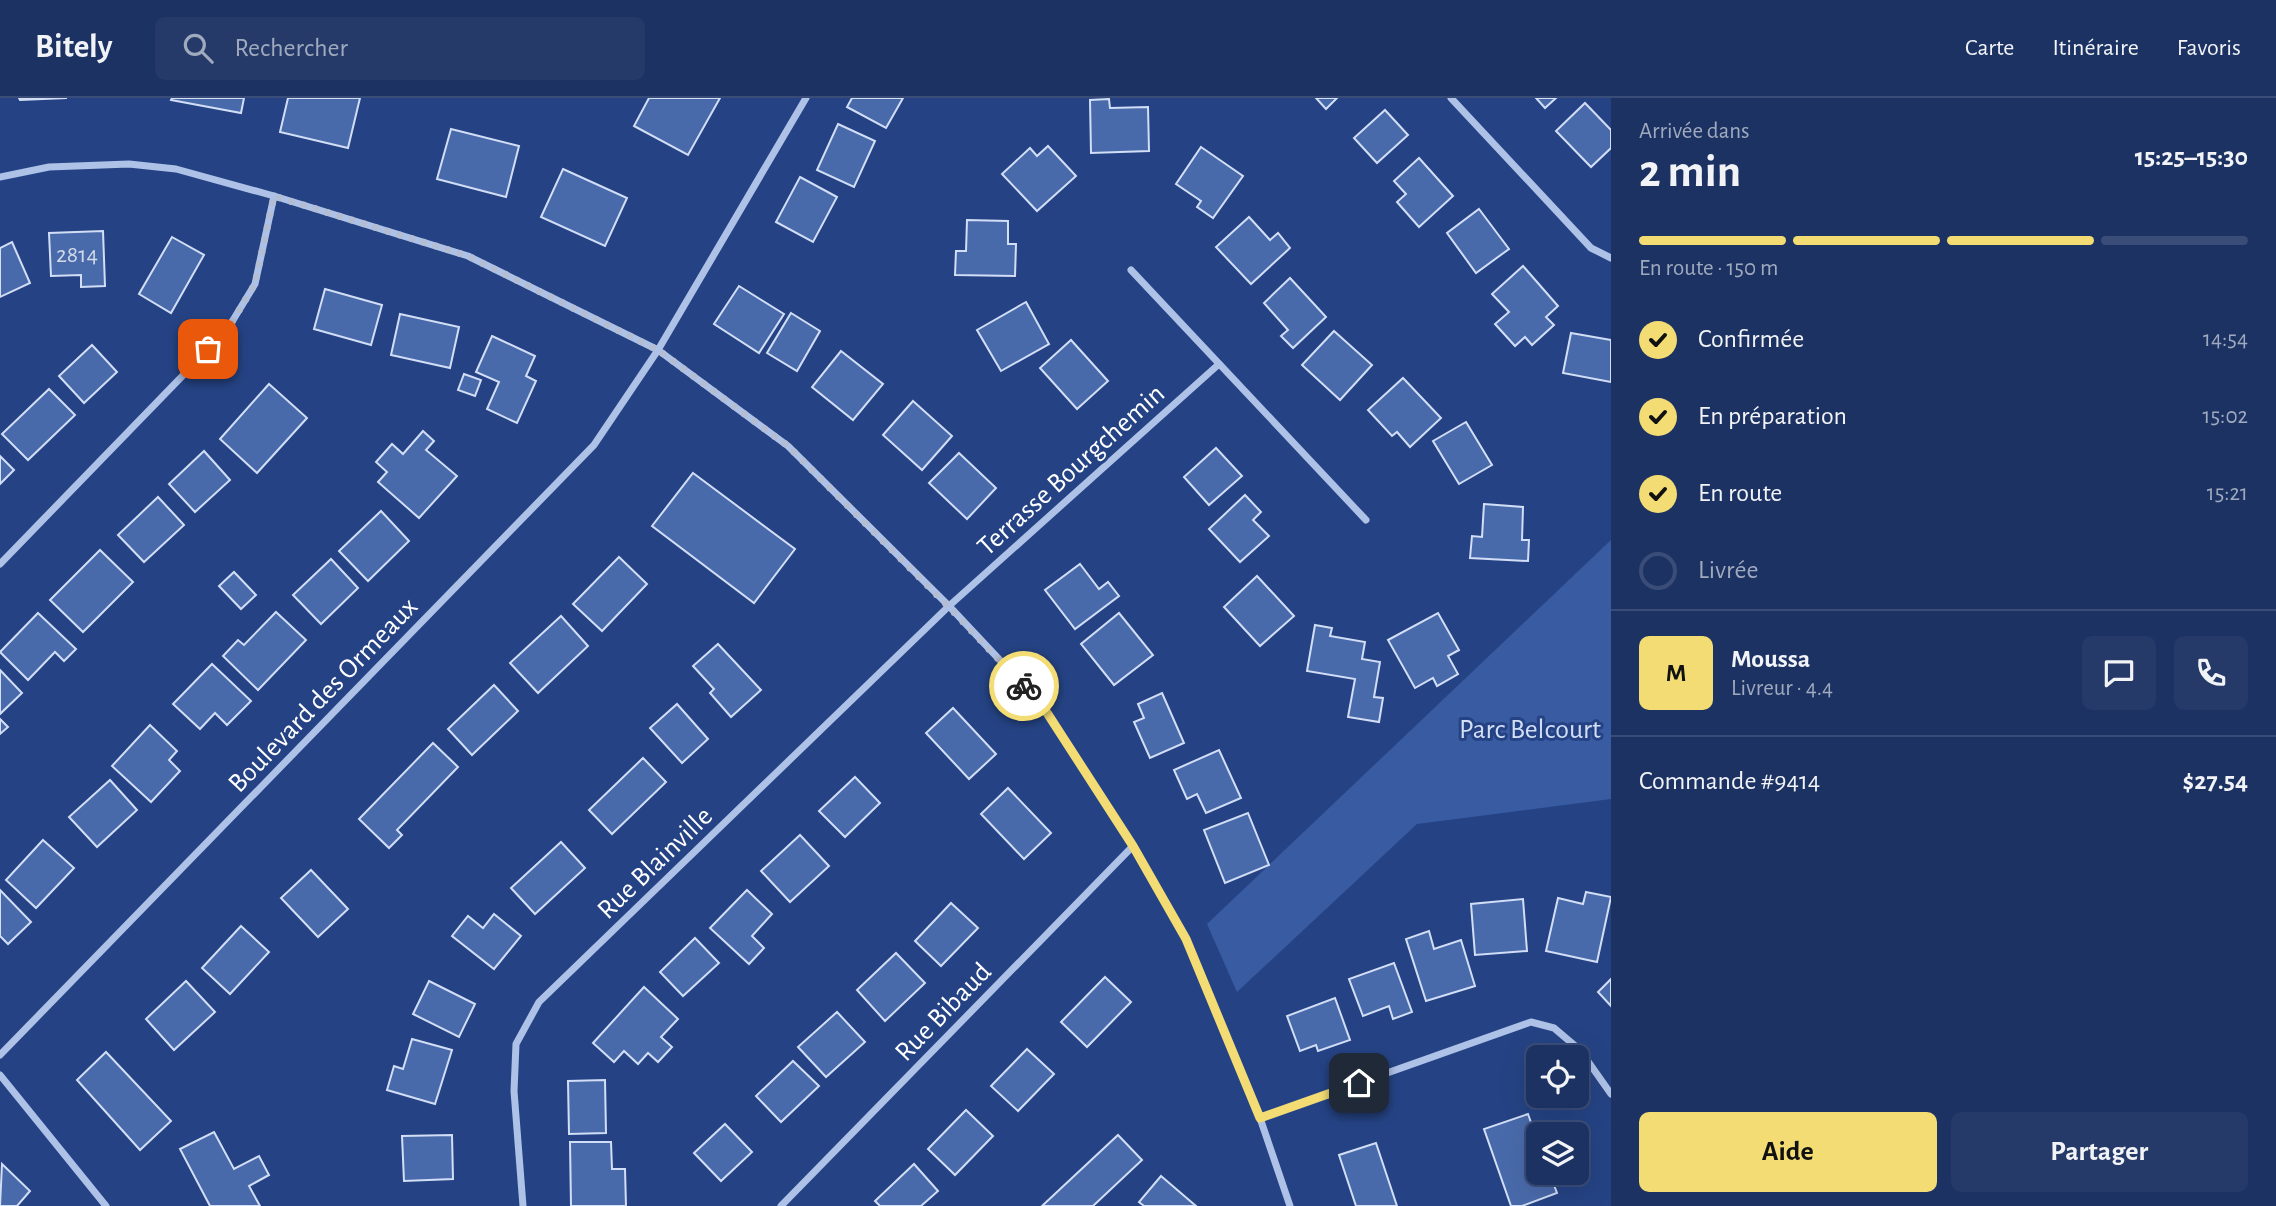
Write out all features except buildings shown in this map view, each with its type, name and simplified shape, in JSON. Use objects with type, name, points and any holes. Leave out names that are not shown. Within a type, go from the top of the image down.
[{"type":"street","name":"Boulevard des Ormeaux","points":[[0,1055],[593,445],[658,350],[806,98]]},
{"type":"street","points":[[1451,98],[1591,248],[1611,258]]},
{"type":"street","points":[[0,177],[48,167],[129,164],[176,169],[274,196],[468,256],[658,350],[788,446],[948,606],[1042,705],[1133,846],[1186,939],[1260,1118],[1290,1206]]},
{"type":"street","points":[[0,564],[227,330],[255,284],[274,196]]},
{"type":"street","points":[[1131,270],[1366,520]]},
{"type":"street","name":"Terrasse Bourgchemin","points":[[948,606],[1219,364]]},
{"type":"street","name":"Rue Blainville","points":[[523,1206],[514,1091],[516,1044],[539,1002],[948,606]]},
{"type":"street","name":"Rue Bibaud","points":[[781,1206],[1133,846]]},
{"type":"street","points":[[1260,1118],[1531,1023],[1554,1028],[1580,1050],[1611,1094]]},
{"type":"street","points":[[0,1075],[106,1206]]},
{"type":"green space","name":"Parc Belcourt","points":[[1611,540],[1611,799],[1417,824],[1237,992],[1207,924]]},
{"type":"way so far","points":[[208,349],[227,330],[255,284],[274,196],[468,256],[658,350],[788,446],[1024,686]]},
{"type":"route","points":[[1024,686],[1042,705],[1133,846],[1186,939],[1260,1118],[1359,1083]]}]
